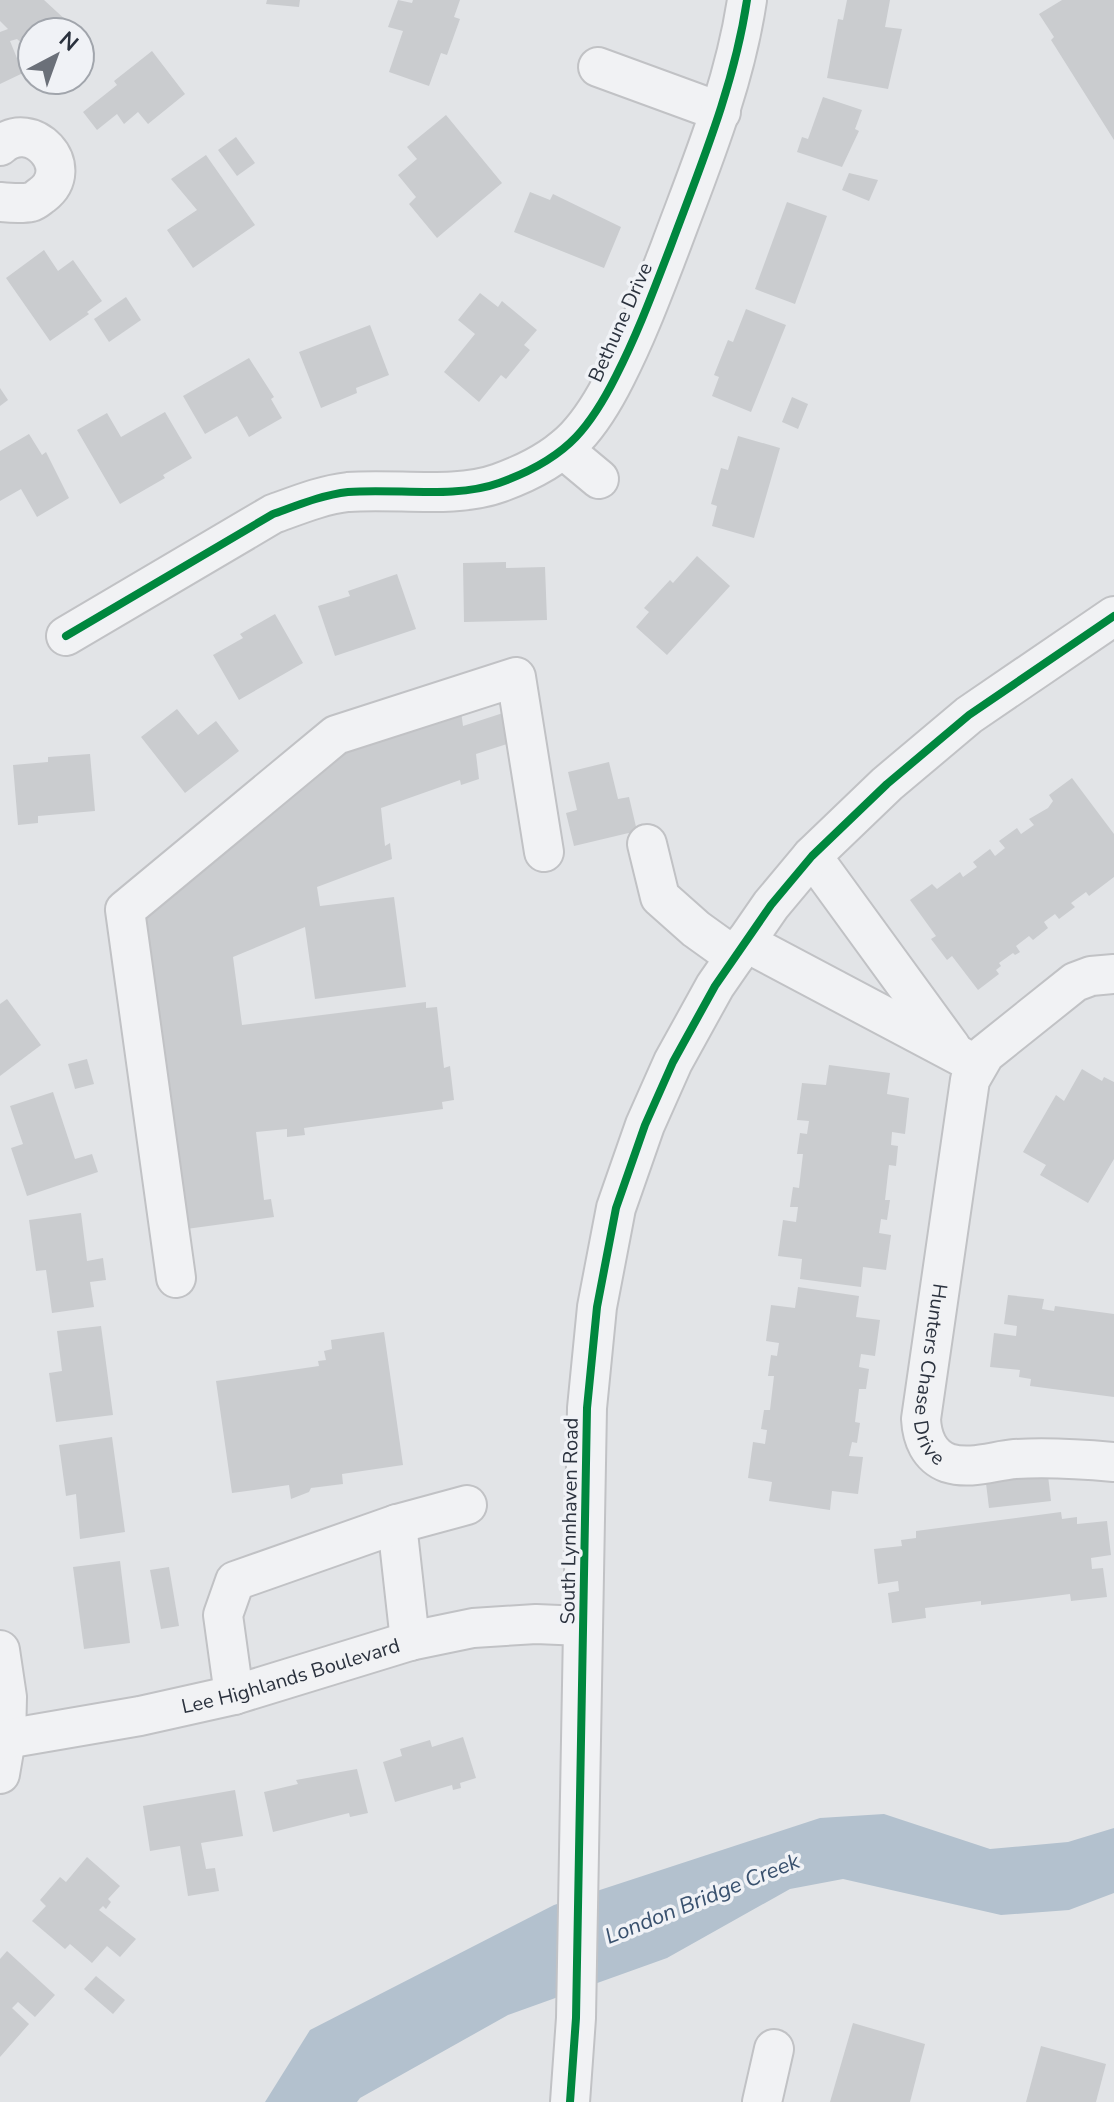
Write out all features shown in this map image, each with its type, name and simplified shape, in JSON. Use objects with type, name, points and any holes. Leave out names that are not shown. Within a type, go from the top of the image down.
[{"type":"street","name":"Bethune Drive","points":[[66,636],[273,514],[310,500],[348,492],[457,491],[494,485],[529,471],[563,449],[578,435],[601,406],[637,335],[721,112],[741,39],[747,0]]},
{"type":"street","points":[[598,67],[721,112]]},
{"type":"street","points":[[0,146],[6,140],[24,138],[41,143],[53,158],[55,177],[50,189],[33,202],[0,202]]},
{"type":"street","points":[[563,449],[599,479]]},
{"type":"street","name":"South Lynnhaven Road","points":[[570,2102],[576,2018],[587,1408],[597,1307],[616,1208],[645,1125],[673,1062],[715,986],[771,905],[812,856],[887,784],[969,715],[1114,616]]},
{"type":"street","points":[[176,1278],[125,910],[336,735],[516,677],[544,852]]},
{"type":"street","points":[[647,844],[660,897],[696,929],[967,1060]]},
{"type":"street","points":[[812,856],[967,1060]]},
{"type":"street","name":"Hunters Chase Drive","points":[[1114,974],[1091,976],[1075,982],[985,1054],[967,1060],[970,1080],[921,1419],[922,1434],[930,1451],[945,1462],[963,1466],[1016,1459],[1114,1462]]},
{"type":"street","points":[[234,1695],[223,1615],[235,1581],[397,1524],[467,1505]]},
{"type":"street","points":[[397,1524],[410,1641]]},
{"type":"street","name":"Lee Highlands Boulevard","points":[[2,1751],[234,1695],[410,1641],[473,1628],[536,1624],[583,1626]]},
{"type":"street","points":[[0,1650],[7,1697],[2,1751]]},
{"type":"street","points":[[762,2102],[774,2049]]},
{"type":"water","name":"London Bridge Creek","points":[[884,1814],[990,1849],[1068,1842],[1114,1828],[1114,1893],[1069,1910],[1001,1915],[843,1879],[790,1889],[667,1958],[508,2015],[357,2102],[265,2102],[310,2030],[554,1905],[820,1818]]},
{"type":"building","points":[[0,0],[44,0],[61,16],[16,16],[16,39],[10,41],[16,56],[16,76],[0,84],[0,32],[8,29],[0,21]]},
{"type":"building","points":[[267,0],[300,0],[299,7],[266,4]]},
{"type":"building","points":[[398,0],[412,3],[413,0],[460,0],[454,17],[460,19],[447,55],[441,53],[429,86],[389,72],[403,31],[388,27]]},
{"type":"building","points":[[847,0],[890,0],[885,27],[902,29],[888,89],[827,78],[838,19],[843,20]]},
{"type":"building","points":[[1062,0],[1114,0],[1114,140],[1051,40],[1054,37],[1039,14]]},
{"type":"building","points":[[152,51],[185,94],[148,124],[138,112],[124,124],[117,114],[97,130],[83,112],[117,85],[114,81]]},
{"type":"building","points":[[823,97],[862,110],[855,129],[859,131],[842,167],[797,152],[802,137],[808,139]]},
{"type":"building","points":[[446,115],[502,183],[437,238],[409,204],[416,197],[398,175],[417,159],[407,147]]},
{"type":"building","points":[[236,137],[255,163],[237,176],[218,150]]},
{"type":"building","points":[[206,155],[255,225],[193,268],[167,230],[197,210],[171,179]]},
{"type":"building","points":[[849,173],[878,180],[869,201],[842,190]]},
{"type":"building","points":[[530,192],[550,200],[553,194],[621,227],[604,268],[514,232]]},
{"type":"building","points":[[787,202],[827,216],[795,304],[755,289]]},
{"type":"building","points":[[44,250],[58,271],[73,260],[102,301],[50,341],[6,278]]},
{"type":"building","points":[[480,293],[498,307],[502,301],[537,330],[524,345],[530,350],[506,379],[501,375],[479,402],[444,372],[475,334],[458,320]]},
{"type":"building","points":[[126,297],[141,320],[109,342],[94,319]]},
{"type":"building","points":[[746,309],[786,325],[751,412],[712,396],[719,377],[714,375],[728,340],[733,342]]},
{"type":"building","points":[[370,325],[389,375],[356,388],[357,393],[321,408],[299,352]]},
{"type":"building","points":[[249,358],[274,397],[271,399],[282,418],[249,437],[237,416],[205,434],[183,396]]},
{"type":"building","points":[[0,388],[8,400],[0,406]]},
{"type":"building","points":[[792,397],[808,404],[798,429],[782,422]]},
{"type":"building","points":[[165,412],[192,458],[120,504],[77,430],[107,413],[121,437]]},
{"type":"building","points":[[29,434],[42,455],[46,452],[69,498],[37,517],[21,489],[0,501],[0,451]]},
{"type":"building","points":[[738,436],[780,448],[754,538],[712,526],[717,506],[711,504],[721,468],[728,470]]},
{"type":"building","points":[[697,556],[730,586],[667,655],[636,627],[649,612],[644,608],[670,580],[673,583]]},
{"type":"building","points":[[506,562],[506,568],[545,567],[547,620],[464,622],[463,563]]},
{"type":"building","points":[[397,574],[416,629],[335,656],[318,606],[350,596],[348,591]]},
{"type":"building","points":[[275,614],[303,663],[239,700],[213,655],[243,638],[240,634]]},
{"type":"building","points":[[177,709],[198,735],[216,721],[239,751],[185,793],[141,737]]},
{"type":"building","points":[[461,711],[463,726],[503,713],[507,744],[476,754],[479,779],[461,785],[460,780],[381,808],[385,846],[390,843],[392,859],[317,887],[320,906],[394,897],[406,987],[315,999],[305,927],[233,957],[242,1025],[426,1002],[426,1008],[437,1007],[444,1068],[450,1066],[454,1100],[442,1102],[443,1109],[304,1128],[305,1135],[287,1137],[287,1129],[256,1132],[264,1200],[271,1199],[274,1217],[179,1230],[136,916],[339,750]]},
{"type":"building","points":[[90,754],[95,811],[38,816],[38,823],[18,825],[13,765],[48,762],[48,757]]},
{"type":"building","points":[[609,762],[618,799],[629,797],[637,831],[574,846],[566,813],[577,810],[568,772]]},
{"type":"building","points":[[1072,778],[1114,834],[1114,877],[1089,896],[1086,892],[1071,903],[1075,907],[1059,919],[1055,914],[1044,922],[1048,928],[1033,940],[1029,936],[1016,946],[1020,952],[999,963],[1001,966],[996,970],[999,974],[978,990],[952,956],[947,960],[931,939],[936,936],[910,900],[932,884],[937,889],[960,872],[963,877],[977,867],[973,862],[990,849],[995,856],[1005,848],[999,841],[1017,828],[1021,834],[1034,825],[1029,819],[1048,808],[1053,801],[1049,795]]},
{"type":"building","points":[[7,999],[41,1045],[0,1076],[0,1004]]},
{"type":"building","points":[[87,1059],[94,1084],[75,1089],[68,1064]]},
{"type":"building","points":[[829,1065],[890,1073],[887,1094],[909,1098],[905,1134],[892,1132],[891,1145],[898,1146],[896,1166],[889,1165],[885,1200],[890,1200],[887,1220],[881,1219],[879,1233],[891,1235],[886,1270],[863,1267],[861,1287],[800,1279],[802,1259],[778,1256],[783,1220],[796,1222],[798,1207],[790,1207],[793,1187],[799,1188],[803,1154],[797,1154],[800,1133],[807,1134],[809,1121],[797,1120],[802,1083],[826,1085]]},
{"type":"building","points":[[1082,1069],[1102,1081],[1104,1077],[1114,1082],[1114,1159],[1088,1203],[1040,1175],[1046,1165],[1023,1152],[1056,1095],[1064,1101]]},
{"type":"building","points":[[53,1092],[75,1159],[92,1154],[98,1172],[27,1196],[11,1148],[23,1144],[10,1106]]},
{"type":"building","points":[[81,1213],[87,1261],[103,1258],[106,1280],[90,1282],[94,1307],[52,1313],[46,1270],[36,1271],[29,1220]]},
{"type":"building","points":[[798,1287],[859,1296],[856,1317],[880,1320],[875,1356],[861,1354],[859,1367],[869,1369],[866,1389],[859,1389],[855,1422],[860,1423],[857,1443],[852,1442],[849,1456],[863,1457],[858,1494],[832,1491],[830,1510],[769,1501],[772,1482],[748,1478],[753,1442],[765,1444],[767,1430],[761,1429],[764,1410],[770,1410],[774,1376],[768,1376],[771,1355],[777,1356],[779,1343],[766,1341],[771,1305],[795,1308]]},
{"type":"building","points":[[1008,1295],[1044,1299],[1042,1309],[1054,1311],[1055,1306],[1114,1314],[1114,1397],[1030,1386],[1031,1379],[1019,1377],[1020,1370],[990,1367],[994,1333],[1016,1336],[1017,1326],[1004,1324]]},
{"type":"building","points":[[101,1326],[113,1415],[56,1422],[49,1373],[62,1371],[57,1331]]},
{"type":"building","points":[[384,1332],[403,1465],[342,1474],[343,1484],[311,1488],[309,1492],[291,1499],[289,1485],[232,1493],[216,1381],[319,1366],[318,1361],[326,1360],[324,1351],[332,1349],[331,1340]]},
{"type":"building","points":[[112,1437],[125,1532],[80,1539],[76,1494],[66,1496],[59,1445]]},
{"type":"building","points":[[1047,1467],[1051,1501],[989,1508],[985,1475]]},
{"type":"building","points":[[1061,1512],[1062,1519],[1077,1517],[1077,1524],[1107,1521],[1111,1555],[1091,1558],[1092,1569],[1103,1568],[1107,1597],[1071,1601],[1070,1594],[981,1605],[981,1601],[925,1608],[926,1618],[892,1623],[888,1593],[899,1591],[898,1581],[878,1584],[874,1549],[902,1546],[901,1540],[916,1538],[916,1531]]},
{"type":"building","points":[[120,1561],[130,1643],[84,1649],[73,1567]]},
{"type":"building","points":[[169,1567],[179,1626],[161,1629],[150,1570]]},
{"type":"building","points":[[463,1737],[476,1778],[460,1783],[461,1788],[453,1790],[452,1785],[395,1802],[383,1762],[402,1756],[400,1749],[430,1740],[432,1747]]},
{"type":"building","points":[[357,1769],[368,1813],[350,1817],[349,1813],[273,1832],[264,1792],[298,1784],[296,1780]]},
{"type":"building","points":[[235,1790],[243,1836],[201,1843],[206,1869],[215,1868],[219,1891],[188,1896],[180,1846],[150,1851],[143,1806]]},
{"type":"building","points":[[87,1857],[120,1886],[108,1899],[111,1902],[106,1909],[103,1906],[99,1910],[136,1939],[120,1957],[107,1946],[92,1963],[70,1944],[65,1949],[32,1921],[46,1906],[40,1900],[60,1877],[66,1882]]},
{"type":"building","points":[[7,1951],[55,1995],[35,2017],[18,2002],[12,2008],[29,2024],[0,2057],[0,1959]]},
{"type":"building","points":[[96,1976],[125,2000],[113,2014],[84,1989]]},
{"type":"building","points":[[853,2023],[925,2044],[910,2102],[830,2102]]},
{"type":"building","points":[[1041,2046],[1106,2064],[1096,2102],[1026,2102]]},
{"type":"cycle path","points":[[66,636],[273,514],[319,498],[348,492],[444,492],[482,488],[530,470],[568,445],[603,400],[644,313],[715,126],[734,64],[747,0]]},
{"type":"cycle path","points":[[570,2102],[576,2018],[587,1408],[597,1307],[616,1208],[645,1125],[673,1062],[715,986],[771,905],[812,856],[887,784],[969,715],[1114,616]]}]
